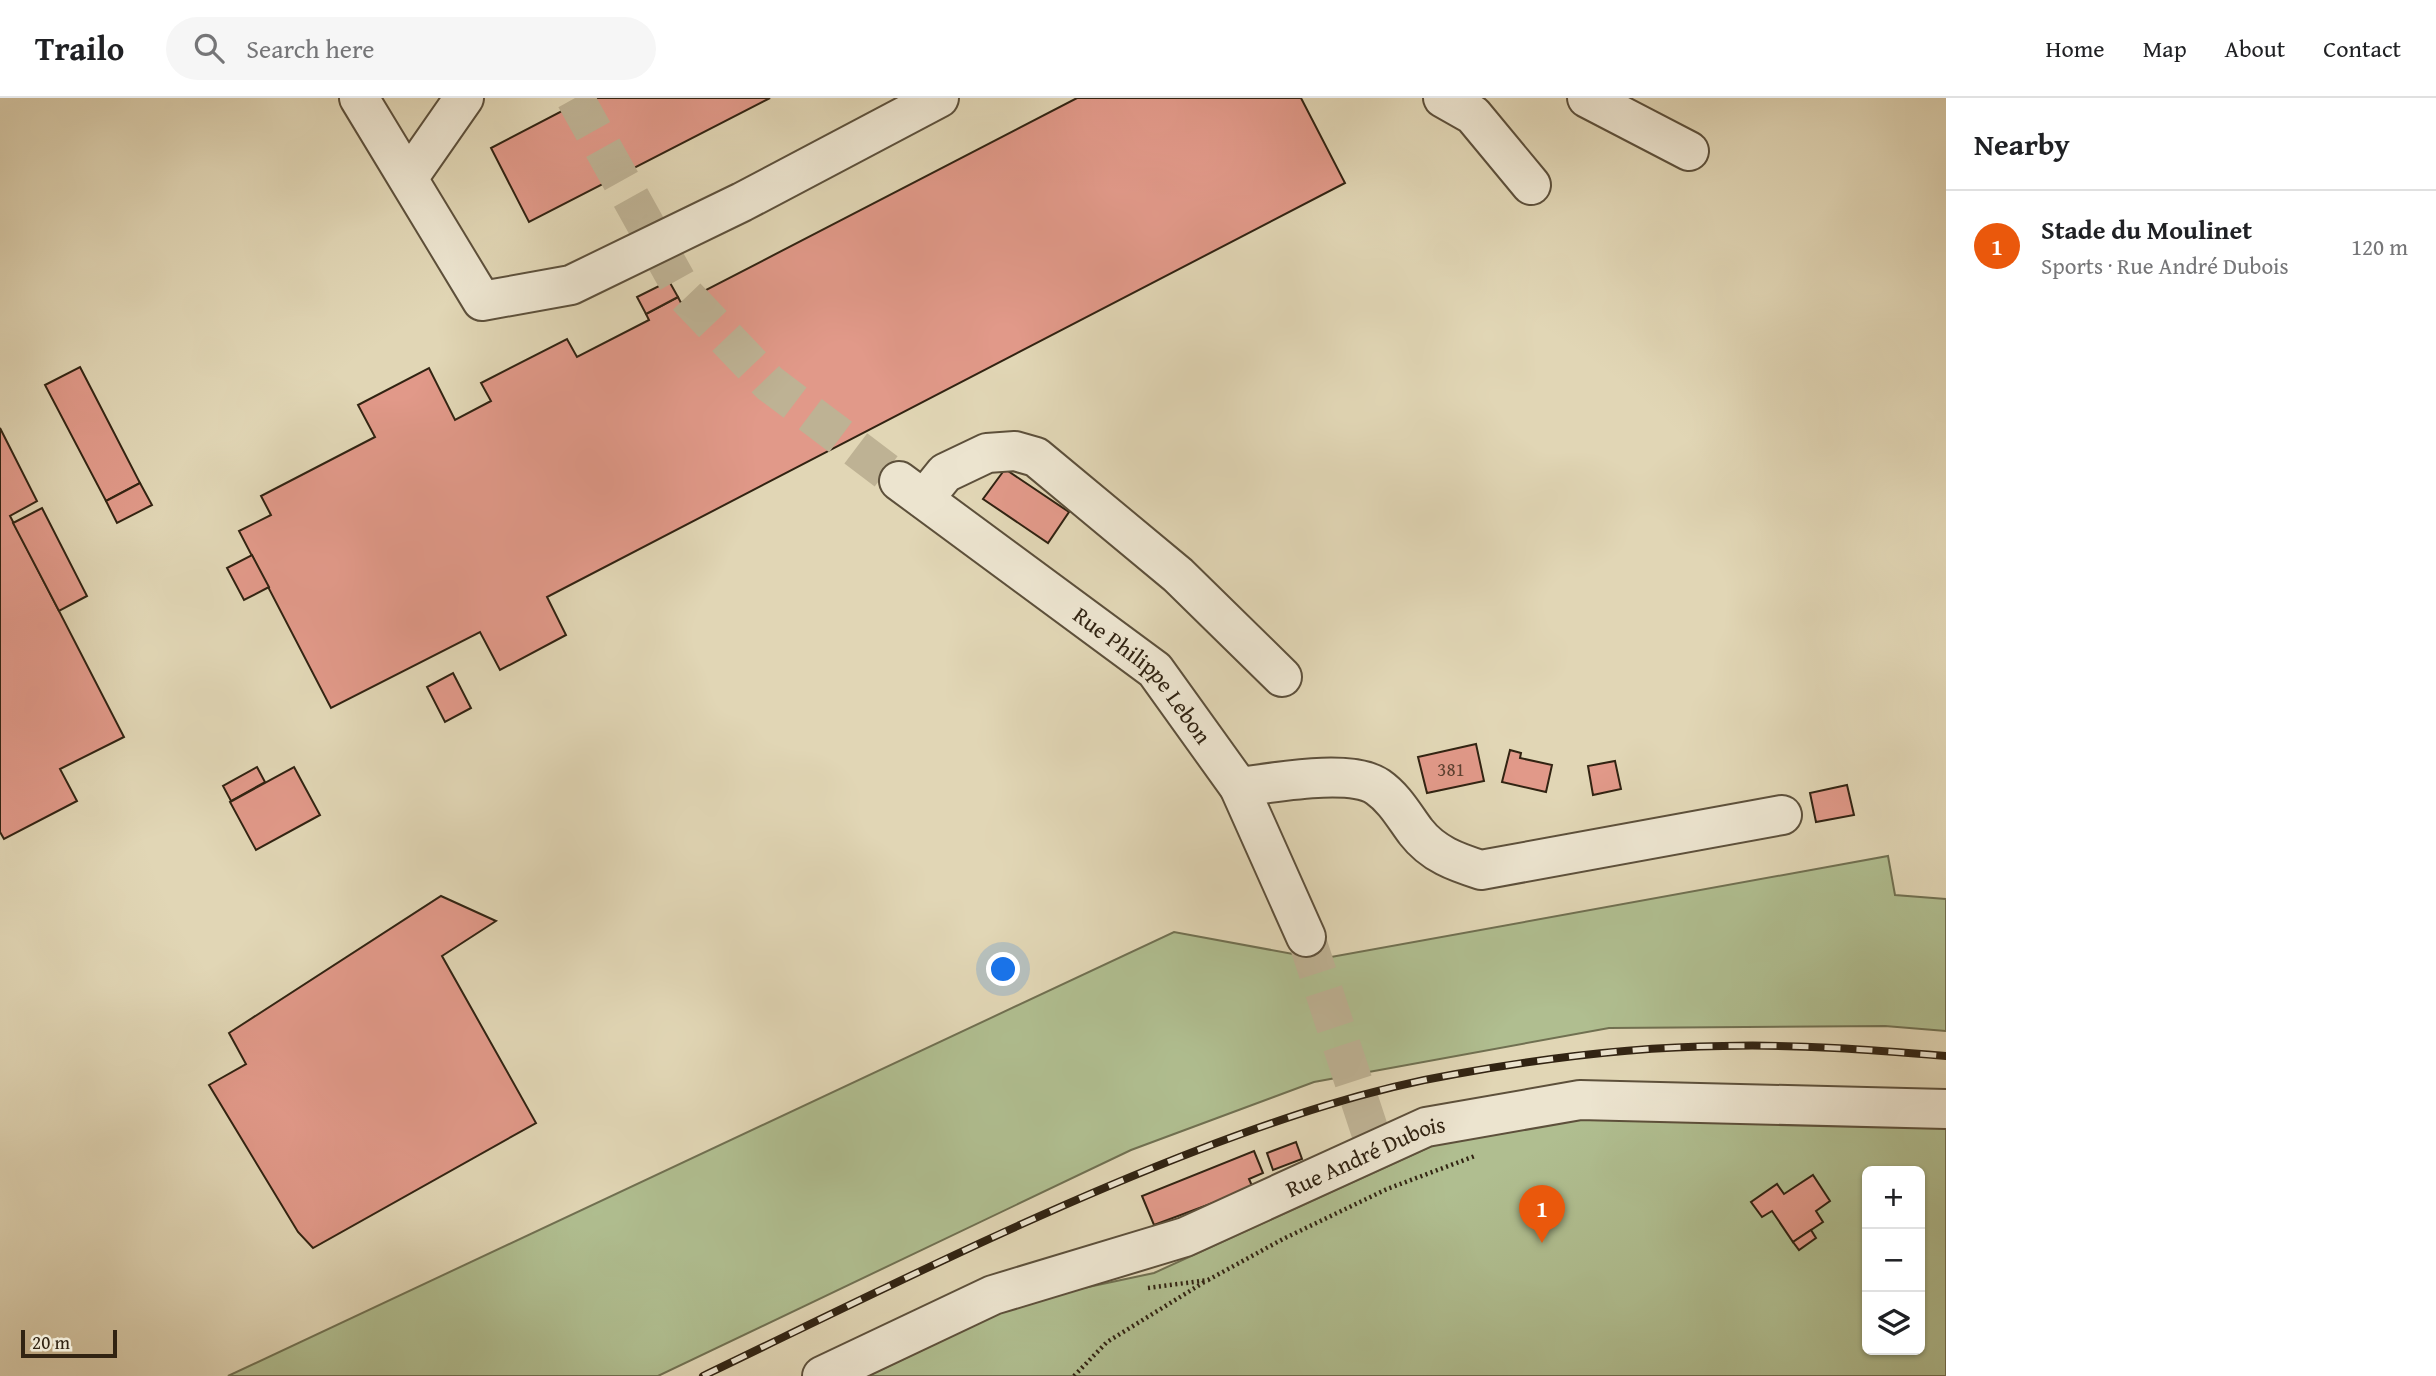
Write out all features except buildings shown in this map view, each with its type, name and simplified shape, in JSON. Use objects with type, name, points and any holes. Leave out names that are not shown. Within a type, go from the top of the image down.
[{"type":"street","points":[[359,98],[482,301],[571,285],[742,202],[939,98]]},
{"type":"street","points":[[409,177],[464,98]]},
{"type":"street","points":[[1443,98],[1473,115],[1531,185]]},
{"type":"street","points":[[1587,98],[1689,151]]},
{"type":"street","name":"Rue Philippe Lebon","points":[[1282,677],[1178,575],[1036,457],[1015,452],[987,453],[911,490],[1155,670],[1239,787],[1306,937]]},
{"type":"street","points":[[1239,787],[1339,776],[1377,785],[1401,809],[1418,834],[1446,858],[1481,870],[1782,815]]},
{"type":"street","name":"Rue André Dubois","points":[[822,1376],[993,1295],[1185,1237],[1426,1127],[1580,1100],[1946,1109]]},
{"type":"path","points":[[1074,1376],[1107,1342],[1208,1280],[1283,1239],[1387,1189],[1484,1153]]},
{"type":"path","points":[[1140,1290],[1208,1280]]},
{"type":"green space","points":[[1888,856],[1895,895],[1946,899],[1946,1031],[1885,1026],[1609,1028],[1314,1082],[1131,1150],[658,1376],[228,1376],[1174,932],[1320,959]]},
{"type":"green space","points":[[1546,1118],[1946,1123],[1946,1376],[868,1376],[1027,1300],[1154,1273],[1469,1129]]},
{"type":"tunnel","points":[[575,98],[685,295],[769,383],[899,481]]},
{"type":"tunnel","points":[[1306,937],[1376,1150]]},
{"type":"railway","points":[[703,1376],[949,1258],[1135,1175],[1261,1127],[1390,1088],[1522,1063],[1656,1049],[1779,1046],[1946,1056]]},
{"type":"place","name":"Stade du Moulinet","points":[[1542,1243]]}]
